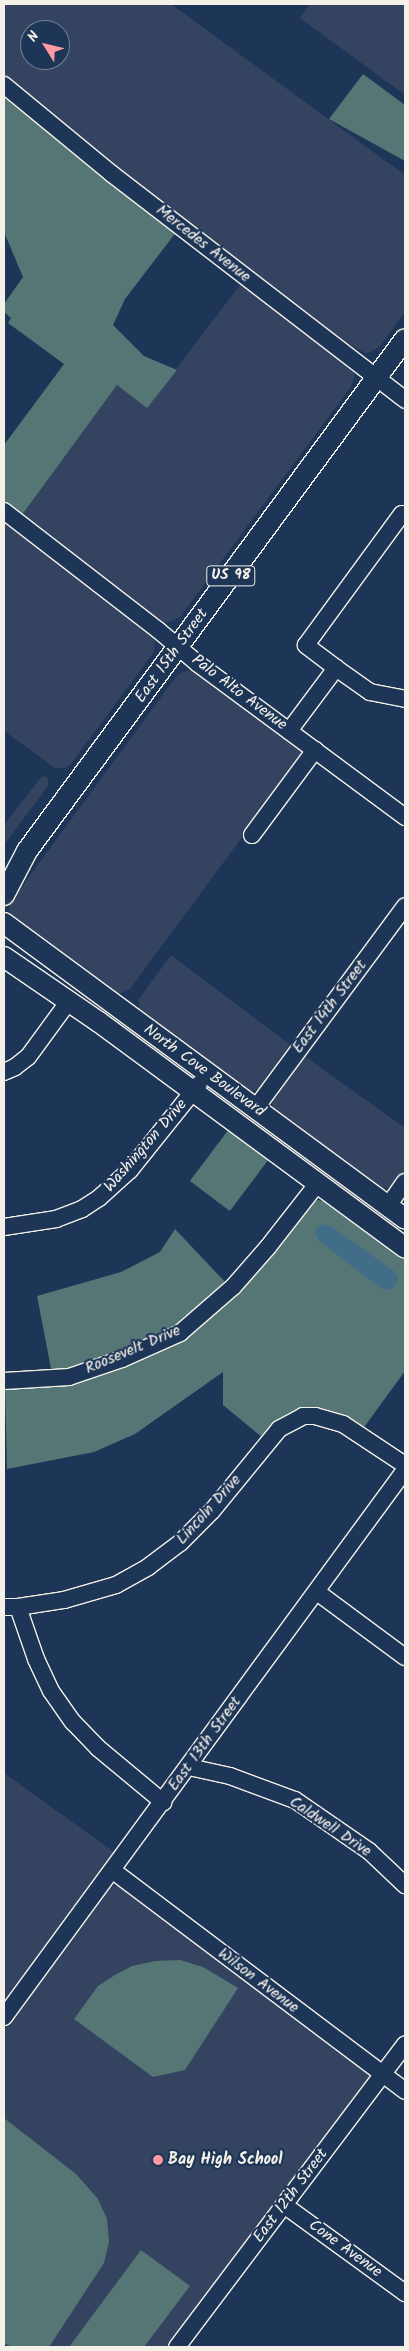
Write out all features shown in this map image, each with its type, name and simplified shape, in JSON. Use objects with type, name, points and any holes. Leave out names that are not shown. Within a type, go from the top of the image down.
[{"type":"main road","name":"East 15th Street","points":[[4,895],[27,851],[405,339]]},
{"type":"main road","name":"East 15th Street","points":[[4,873],[27,851]]},
{"type":"main road","name":"North Cove Boulevard","points":[[4,923],[405,1219]]},
{"type":"main road","name":"North Cove Boulevard","points":[[4,957],[166,1071],[196,1088],[405,1248]]},
{"type":"main road","points":[[196,1088],[244,1111],[255,1109]]},
{"type":"street","name":"Mercedes Avenue","points":[[4,85],[120,180],[405,400]]},
{"type":"street","name":"Palo Alto Avenue","points":[[4,511],[178,647],[405,816]]},
{"type":"street","points":[[405,516],[402,514],[306,645],[370,692],[405,699]]},
{"type":"street","points":[[289,731],[336,668]]},
{"type":"street","points":[[252,835],[315,750]]},
{"type":"street","name":"East 14th Street","points":[[255,1109],[405,906]]},
{"type":"street","points":[[4,1072],[15,1067],[28,1057],[69,1001]]},
{"type":"street","name":"Washington Drive","points":[[4,1227],[56,1219],[100,1198],[130,1170],[196,1088]]},
{"type":"street","points":[[388,1206],[405,1182]]},
{"type":"street","name":"Roosevelt Drive","points":[[4,1381],[69,1377],[122,1359],[180,1333],[233,1287],[268,1247],[318,1183]]},
{"type":"street","name":"Lincoln Drive","points":[[11,1607],[64,1600],[116,1584],[148,1567],[180,1543],[206,1517],[279,1429],[303,1416],[315,1416],[343,1424],[405,1465]]},
{"type":"street","name":"East 13th Street","points":[[4,2017],[405,1470]]},
{"type":"street","points":[[317,1592],[405,1657]]},
{"type":"street","points":[[11,1607],[51,1691],[73,1722],[98,1748],[163,1802]]},
{"type":"street","name":"Caldwell Drive","points":[[189,1767],[230,1776],[295,1800],[369,1851],[405,1885]]},
{"type":"street","name":"Wilson Avenue","points":[[112,1870],[405,2091]]},
{"type":"street","name":"East 12th Street","points":[[185,2344],[284,2205],[405,2044]]},
{"type":"street","name":"Cone Avenue","points":[[284,2205],[405,2293]]},
{"type":"shaded area","points":[[4,4],[171,4],[405,175],[405,312],[380,346],[371,352],[365,353],[344,341],[184,222],[4,79]]},
{"type":"shaded area","points":[[310,4],[405,4],[405,95],[300,18]]},
{"type":"shaded area","points":[[243,281],[354,368],[354,378],[350,388],[180,617],[169,622],[161,622],[155,620],[19,519],[117,385],[147,407]]},
{"type":"shaded area","points":[[4,518],[155,637],[154,652],[71,764],[65,768],[55,768],[4,731]]},
{"type":"shaded area","points":[[189,670],[198,672],[305,752],[130,989],[117,995],[10,916],[9,904],[178,674]]},
{"type":"shaded area","points":[[42,776],[48,778],[48,786],[4,845],[4,825]]},
{"type":"shaded area","points":[[171,955],[293,1047],[259,1090],[248,1091],[139,1009],[139,999]]},
{"type":"shaded area","points":[[302,1054],[405,1128],[405,1172],[392,1188],[381,1189],[273,1109],[272,1099]]},
{"type":"shaded area","points":[[322,1224],[331,1226],[395,1272],[398,1279],[394,1288],[387,1290],[380,1288],[318,1240],[315,1231]]},
{"type":"shaded area","points":[[4,1773],[117,1854],[4,2008]]},
{"type":"shaded area","name":"Bay High School","points":[[120,1885],[366,2069],[370,2078],[171,2347],[4,2347],[4,2027],[102,1894],[108,1888]]},
{"type":"green space","points":[[363,74],[405,105],[405,161],[329,119]]},
{"type":"green space","points":[[4,92],[177,231],[125,299],[113,325],[144,356],[177,370],[147,408],[117,385],[19,519],[4,506],[4,445],[64,364],[8,323],[11,318],[4,312],[4,304],[23,277],[4,232]]},
{"type":"green space","points":[[229,1129],[269,1159],[230,1211],[190,1181]]},
{"type":"green space","points":[[317,1200],[329,1202],[405,1258],[405,1371],[362,1430],[320,1412],[263,1438],[223,1405],[223,1372],[135,1434],[94,1452],[7,1469],[5,1387],[163,1348]]},
{"type":"green space","points":[[175,1229],[227,1284],[189,1317],[165,1333],[108,1358],[52,1374],[37,1296],[121,1272],[160,1252]]},
{"type":"green space","points":[[180,1960],[203,1967],[238,1988],[185,2070],[153,2077],[74,2019],[98,1986],[115,1975],[132,1966],[155,1961]]},
{"type":"green space","points":[[4,2118],[76,2174],[98,2199],[107,2219],[109,2242],[104,2263],[49,2347],[12,2347],[4,2343]]},
{"type":"green space","points":[[141,2250],[190,2286],[144,2347],[69,2347]]},
{"type":"place","name":"Bay High School","points":[[158,2160]]}]
